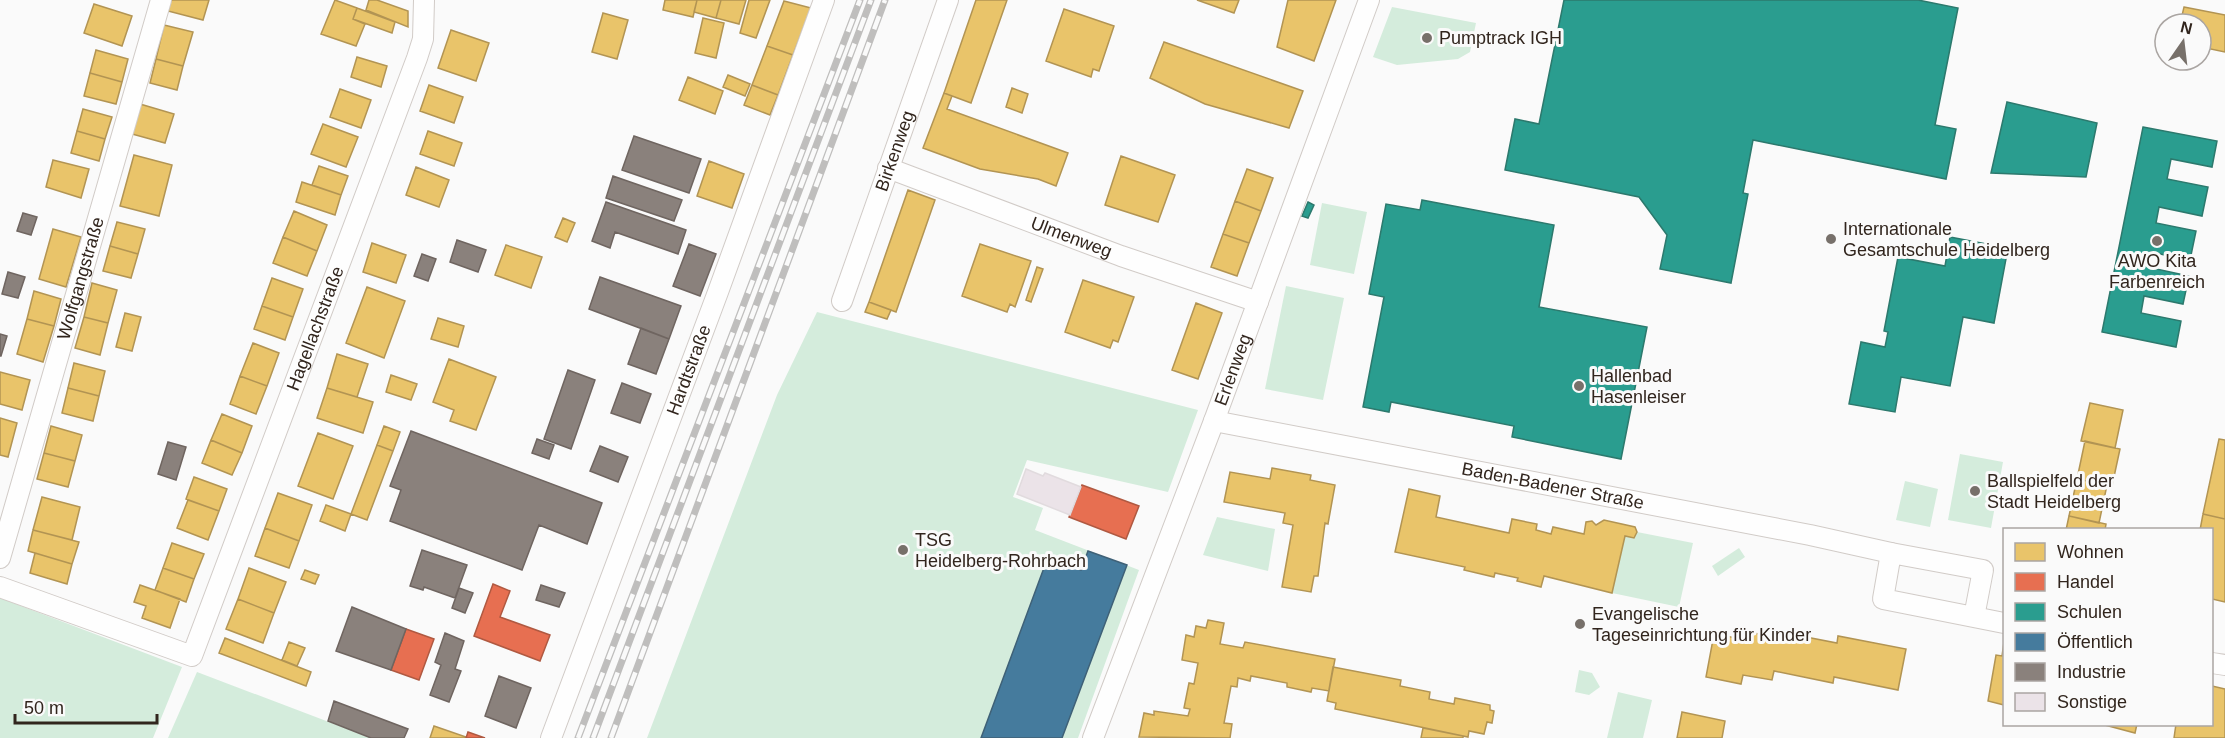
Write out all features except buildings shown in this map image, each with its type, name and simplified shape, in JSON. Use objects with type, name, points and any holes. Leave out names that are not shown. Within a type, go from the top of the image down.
[{"type":"street","name":"Wolfgangstraße","points":[[0,558],[161,0]]},
{"type":"street","name":"Hagellachstraße","points":[[0,587],[192,656],[417,58],[423,39],[424,0]]},
{"type":"street","name":"Hardtstraße","points":[[550,738],[718,292],[824,0]]},
{"type":"street","name":"Birkenweg","points":[[842,301],[948,0]]},
{"type":"street","name":"Erlenweg","points":[[1093,738],[1214,421],[1369,0]]},
{"type":"street","name":"Ulmenweg","points":[[888,168],[1121,256],[1258,302]]},
{"type":"street","name":"Baden-Badener Straße","points":[[1214,421],[1983,570],[1974,617]]},
{"type":"street","points":[[1891,553],[1883,599],[2003,623]]},
{"type":"green space","name":"Pumptrack IGH","points":[[1392,7],[1476,23],[1470,52],[1458,59],[1397,65],[1373,57]]},
{"type":"green space","points":[[1322,203],[1367,212],[1354,274],[1310,265]]},
{"type":"green space","points":[[1286,286],[1344,298],[1323,400],[1265,389]]},
{"type":"green space","name":"TSG Heidelberg-Rohrbach","points":[[817,312],[1198,410],[1168,492],[1027,460],[1013,497],[1043,508],[1035,530],[1139,570],[1078,738],[647,738],[777,395]]},
{"type":"green space","name":"Ballspielfeld der Stadt Heidelberg","points":[[1960,454],[2003,462],[1991,528],[1948,520]]},
{"type":"green space","points":[[1905,481],[1938,489],[1930,527],[1896,520]]},
{"type":"green space","points":[[1217,517],[1275,529],[1268,571],[1203,555]]},
{"type":"green space","points":[[1637,532],[1693,543],[1679,607],[1612,593],[1625,536],[1634,538]]},
{"type":"green space","points":[[1739,548],[1745,557],[1718,576],[1712,566]]},
{"type":"green space","points":[[0,598],[182,667],[153,738],[0,738]]},
{"type":"green space","points":[[1579,670],[1592,673],[1600,687],[1589,695],[1575,692]]},
{"type":"green space","points":[[197,672],[371,738],[168,738]]},
{"type":"green space","points":[[1618,692],[1652,700],[1643,738],[1607,738]]},
{"type":"railway","points":[[578,738],[860,0]]},
{"type":"railway","points":[[593,738],[871,0]]},
{"type":"railway","points":[[611,738],[885,0]]},
{"type":"place","name":"Pumptrack IGH","points":[[1427,38]]},
{"type":"place","name":"Internationale Gesamtschule Heidelberg","points":[[1831,239]]},
{"type":"place","name":"AWO Kita Farbenreich","points":[[2157,241]]},
{"type":"place","name":"Hallenbad Hasenleiser","points":[[1579,386]]},
{"type":"place","name":"Ballspielfeld der Stadt Heidelberg","points":[[1975,491]]},
{"type":"place","name":"TSG Heidelberg-Rohrbach","points":[[903,550]]},
{"type":"place","name":"Evangelische Tageseinrichtung für Kinder","points":[[1580,624]]}]
